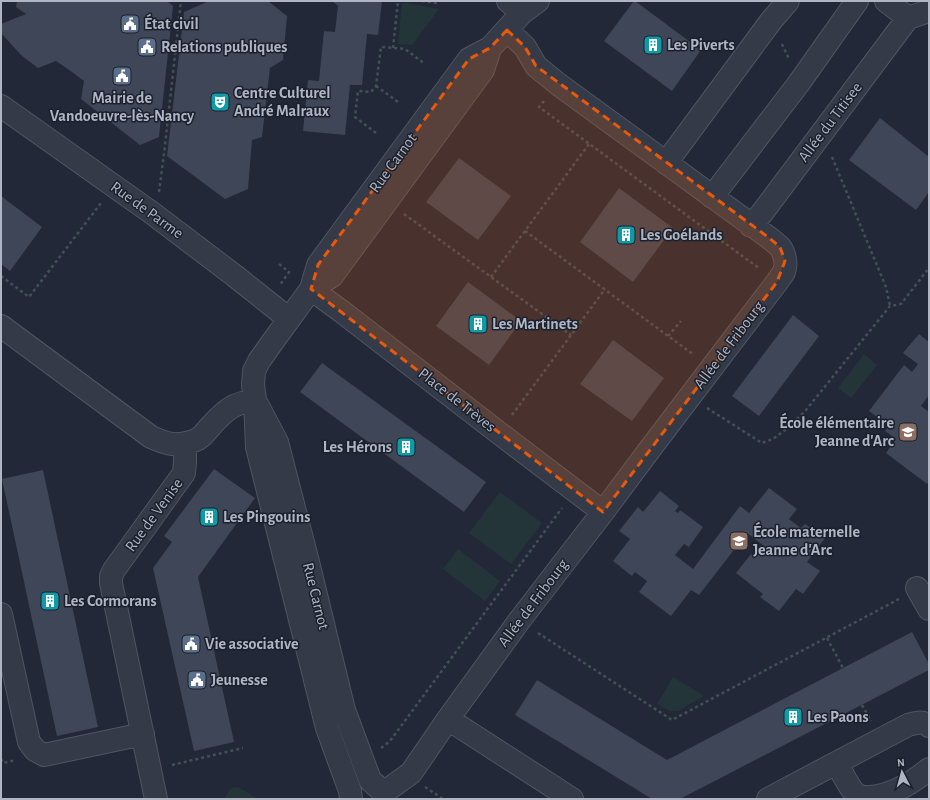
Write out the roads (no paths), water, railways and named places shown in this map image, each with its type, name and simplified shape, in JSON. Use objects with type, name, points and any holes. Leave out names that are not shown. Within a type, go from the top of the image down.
[{"type":"street","points":[[666,163],[788,1]]},
{"type":"street","points":[[712,197],[799,83],[857,1]]},
{"type":"street","points":[[886,1],[908,18],[929,11]]},
{"type":"street","name":"Rue Carnot","points":[[351,799],[350,791],[327,728],[257,447],[253,385],[254,371],[310,289],[318,265],[469,59],[490,48],[507,30],[523,5]]},
{"type":"street","name":"Allée du Titisee","points":[[752,226],[908,18]]},
{"type":"street","name":"Allée de Fribourg","points":[[388,794],[411,773],[519,621],[777,282],[784,272],[786,261],[780,247],[558,84],[536,66],[525,47],[507,30]]},
{"type":"street","name":"Rue Carnot","points":[[310,289],[332,276],[483,70],[490,48]]},
{"type":"street","name":"Rue de Parme","points":[[1,106],[152,213],[289,319]]},
{"type":"street","name":"Place de Trèves","points":[[310,289],[342,311],[498,433],[603,512]]},
{"type":"street","points":[[1,326],[151,437],[168,444],[185,444],[196,440],[202,436],[214,421],[230,408],[255,400]]},
{"type":"street","name":"Rue Carnot","points":[[255,400],[277,442],[344,710],[370,780],[388,794]]},
{"type":"street","name":"Rue de Venise","points":[[156,799],[111,576],[184,473],[185,444]]},
{"type":"street","points":[[917,588],[929,609]]},
{"type":"street","points":[[1,614],[29,742],[35,750],[44,755],[143,734]]},
{"type":"street","points":[[448,719],[572,799]]},
{"type":"street","points":[[768,799],[908,725],[917,722],[926,723],[929,726]]},
{"type":"street","points":[[837,763],[852,790],[857,795],[864,797],[878,797],[891,793],[911,792],[921,776],[929,769]]},
{"type":"street","points":[[357,799],[365,793],[373,790],[388,794]]},
{"type":"place","name":"État civil","points":[[130,24]]},
{"type":"place","name":"Les Piverts","points":[[653,45]]},
{"type":"place","name":"Relations publiques","points":[[147,47]]},
{"type":"place","name":"Mairie de Vandoeuvre-lès-Nancy","points":[[122,76]]},
{"type":"place","name":"Centre Culturel André Malraux","points":[[220,102]]},
{"type":"place","name":"Les Goélands","points":[[626,235]]},
{"type":"place","name":"Les Martinets","points":[[478,324]]},
{"type":"place","name":"École élémentaire Jeanne d'Arc","points":[[908,432]]},
{"type":"place","name":"Les Hérons","points":[[406,447]]},
{"type":"place","name":"Les Pingouins","points":[[209,517]]},
{"type":"place","name":"École maternelle Jeanne d'Arc","points":[[739,541]]},
{"type":"place","name":"Les Cormorans","points":[[50,601]]},
{"type":"place","name":"Vie associative","points":[[191,644]]},
{"type":"place","name":"Jeunesse","points":[[197,680]]},
{"type":"place","name":"Les Paons","points":[[793,717]]}]
